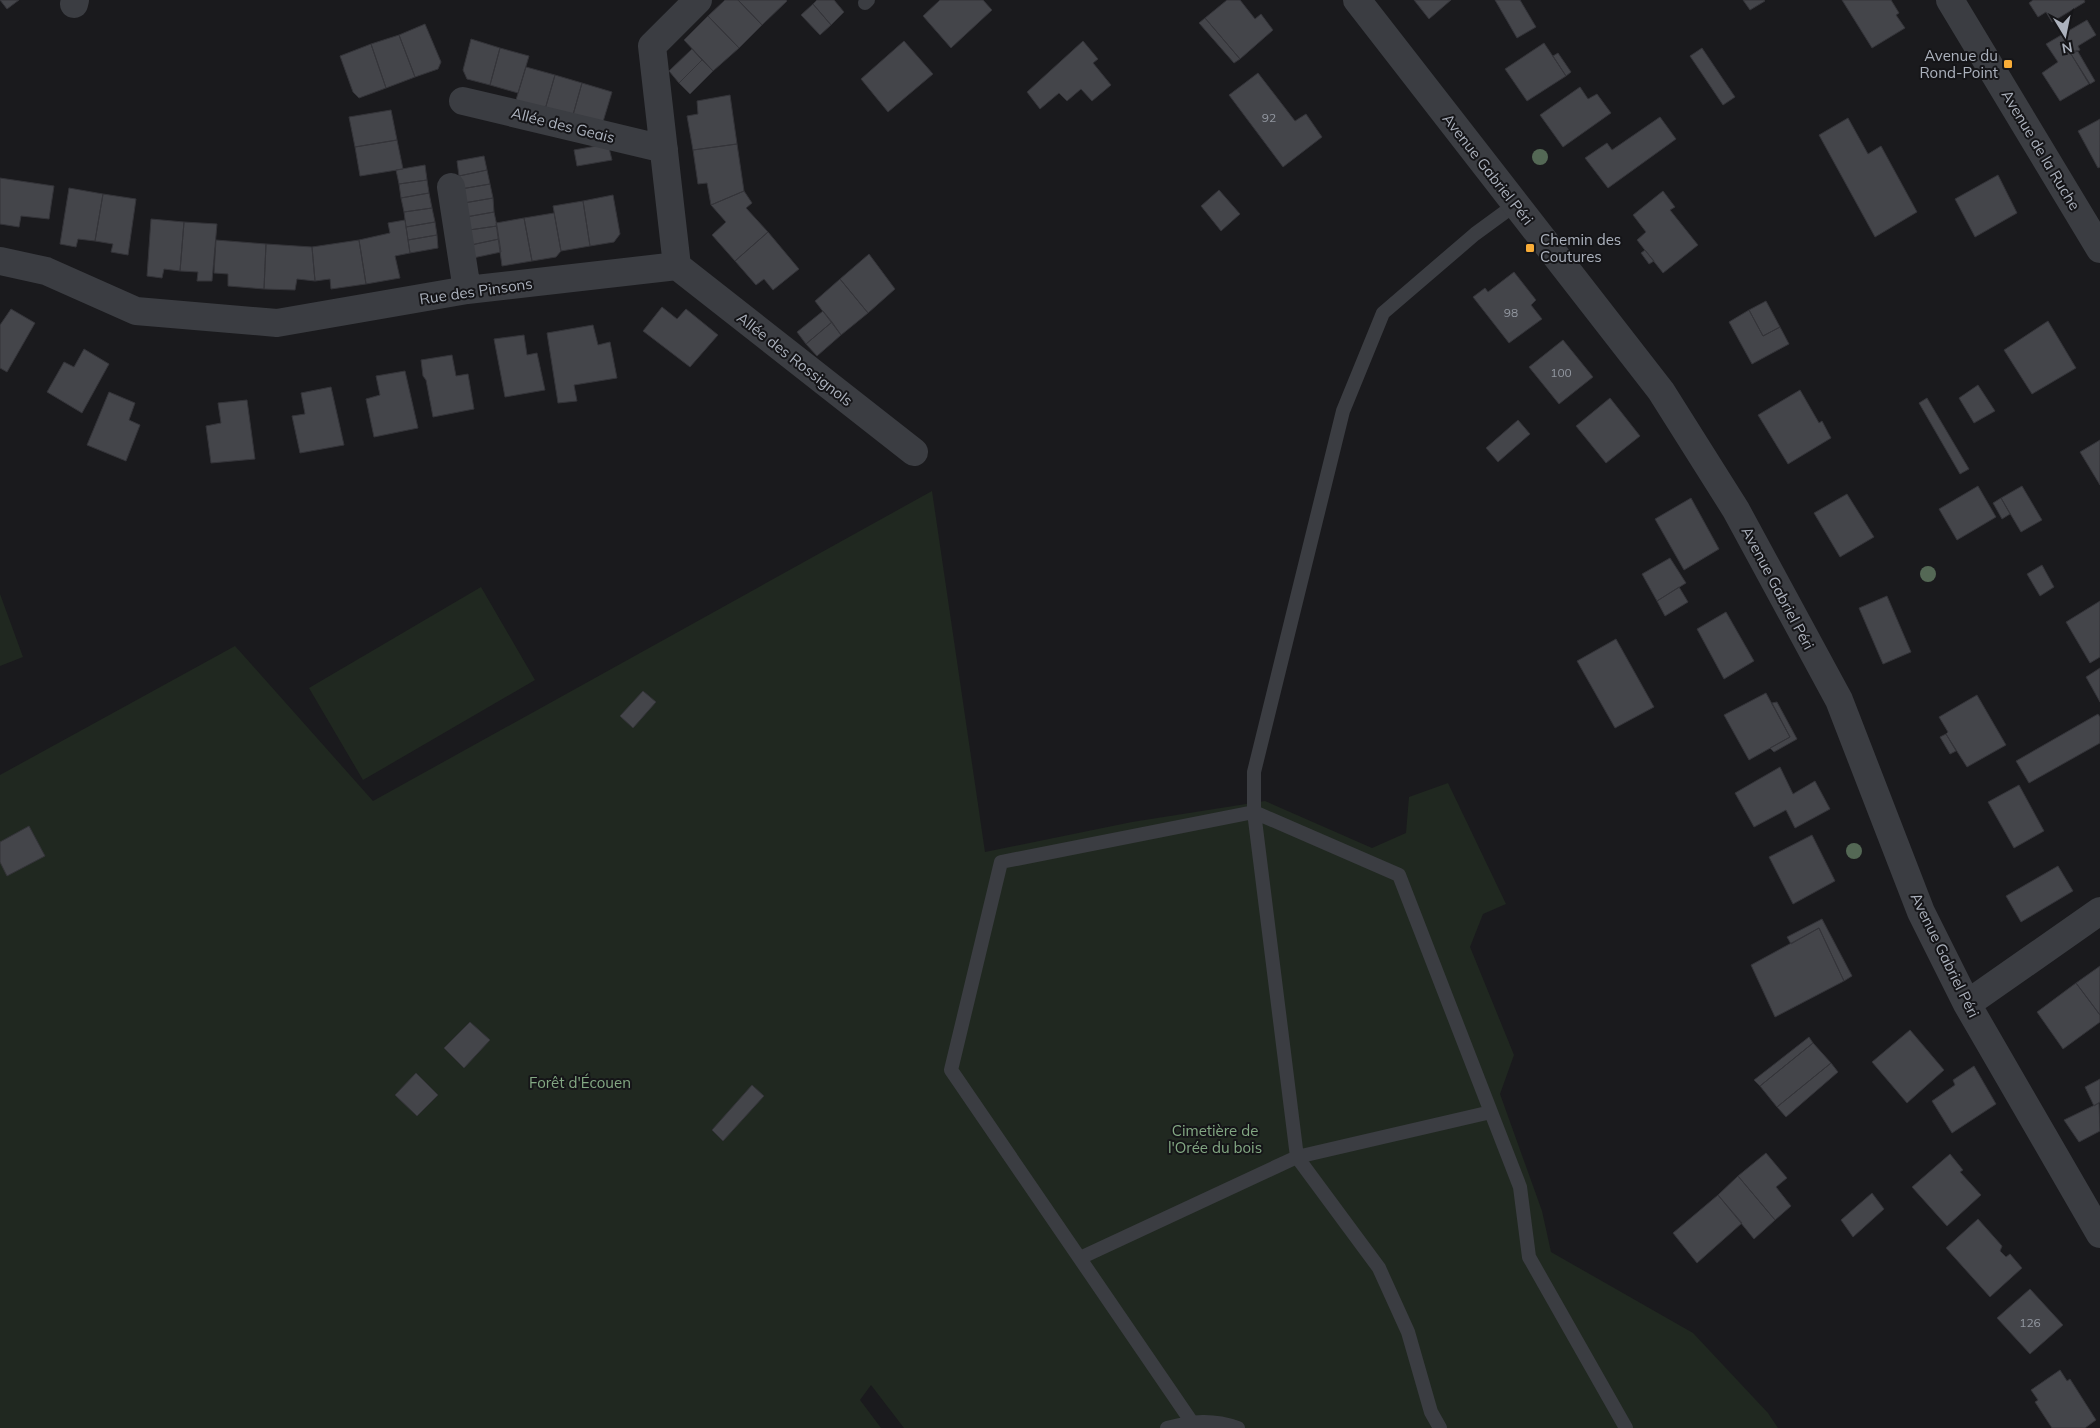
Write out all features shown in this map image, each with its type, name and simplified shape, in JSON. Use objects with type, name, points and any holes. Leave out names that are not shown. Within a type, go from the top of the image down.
[{"type":"street","points":[[677,266],[652,46],[698,0]]},
{"type":"street","name":"Avenue Gabriel Péri","points":[[1357,0],[1661,390],[1736,510],[1839,700],[1921,912],[1968,1004],[2100,1234]]},
{"type":"street","name":"Avenue de la Ruche","points":[[1950,0],[2100,249]]},
{"type":"street","name":"Allée des Geais","points":[[463,101],[664,149]]},
{"type":"street","points":[[451,187],[467,290]]},
{"type":"street","name":"Rue des Pinsons","points":[[0,261],[46,271],[136,311],[278,323],[467,290],[677,266]]},
{"type":"street","name":"Allée des Rossignols","points":[[677,266],[914,452]]},
{"type":"street","points":[[1968,1004],[2100,911]]},
{"type":"lane","points":[[1440,1428],[1431,1412],[1408,1332],[1379,1268],[1297,1157],[1254,812],[1254,772],[1343,411],[1383,313],[1475,234],[1516,204]]},
{"type":"lane","points":[[1191,1421],[951,1070],[1001,862],[1254,812],[1399,875],[1520,1187],[1529,1257],[1626,1428]]},
{"type":"lane","points":[[1080,1258],[1297,1157],[1491,1112]]},
{"type":"lane","points":[[1167,1428],[1191,1421],[1222,1423],[1238,1428]]},
{"type":"green space","name":"Forêt d'Écouen","points":[[932,491],[985,852],[1132,822],[1265,801],[1372,848],[1406,833],[1409,797],[1448,783],[1506,904],[1483,914],[1470,947],[1514,1055],[1500,1094],[1542,1211],[1551,1252],[1693,1333],[1768,1413],[1778,1428],[904,1428],[871,1385],[860,1400],[881,1428],[0,1428],[0,775],[235,646],[373,801]]},
{"type":"green space","points":[[481,587],[535,680],[363,780],[309,688]]},
{"type":"green space","points":[[0,594],[23,657],[0,666]]},
{"type":"building","points":[[0,0],[19,0],[7,9]]},
{"type":"building","points":[[725,0],[738,0],[762,25],[739,48],[708,16]]},
{"type":"building","points":[[738,0],[786,0],[787,1],[762,25]]},
{"type":"building","points":[[817,0],[834,0],[844,12],[831,25],[813,4]]},
{"type":"building","points":[[940,0],[983,0],[992,10],[951,48],[923,16]]},
{"type":"building","points":[[1227,0],[1240,0],[1255,19],[1261,14],[1273,30],[1240,59],[1205,18]]},
{"type":"building","points":[[1414,0],[1451,0],[1429,19]]},
{"type":"building","points":[[1495,0],[1520,0],[1536,27],[1517,38]]},
{"type":"building","points":[[1743,0],[1764,0],[1765,1],[1750,10]]},
{"type":"building","points":[[1842,0],[1891,0],[1899,13],[1896,15],[1905,28],[1872,48]]},
{"type":"building","points":[[2033,0],[2084,0],[2085,2],[2052,22],[2046,12],[2038,17],[2029,3]]},
{"type":"building","points":[[813,4],[831,25],[820,35],[801,15]]},
{"type":"building","points":[[708,16],[739,48],[713,71],[684,40]]},
{"type":"building","points":[[1205,18],[1240,59],[1234,63],[1199,23]]},
{"type":"building","points":[[2087,20],[2096,35],[2078,46],[2080,50],[2071,54],[2089,84],[2060,101],[2042,73],[2058,62],[2046,44]]},
{"type":"building","points":[[425,24],[441,62],[438,69],[415,77],[399,35]]},
{"type":"building","points":[[399,35],[415,77],[386,88],[371,44]]},
{"type":"building","points":[[471,39],[500,48],[490,85],[467,79],[463,70]]},
{"type":"building","points":[[904,41],[933,74],[888,112],[861,79]]},
{"type":"building","points":[[1083,41],[1098,59],[1093,63],[1111,85],[1092,101],[1081,89],[1067,101],[1059,93],[1040,109],[1027,92]]},
{"type":"building","points":[[1544,43],[1566,76],[1527,101],[1505,69]]},
{"type":"building","points":[[371,44],[386,88],[359,98],[353,92],[340,56]]},
{"type":"building","points":[[500,48],[529,56],[518,93],[490,85]]},
{"type":"building","points":[[1702,48],[1735,97],[1723,105],[1690,56]]},
{"type":"building","points":[[692,49],[702,60],[679,83],[669,71]]},
{"type":"building","points":[[2077,50],[2095,81],[2090,84],[2071,54]]},
{"type":"building","points":[[1558,53],[1571,72],[1566,76],[1553,56]]},
{"type":"building","points":[[702,60],[713,71],[690,94],[679,83]]},
{"type":"building","points":[[526,67],[555,75],[544,113],[516,100]]},
{"type":"building","points":[[1258,73],[1295,121],[1306,114],[1322,137],[1283,167],[1229,95]]},
{"type":"building","points":[[555,75],[582,83],[571,122],[544,113]]},
{"type":"building","points":[[582,83],[612,92],[602,125],[571,122]]},
{"type":"building","points":[[1580,87],[1588,99],[1597,94],[1611,113],[1563,147],[1540,115]]},
{"type":"building","points":[[730,95],[737,144],[693,150],[687,116],[698,114],[697,101]]},
{"type":"building","points":[[391,110],[397,140],[355,147],[349,117]]},
{"type":"building","points":[[1660,117],[1676,139],[1608,188],[1585,158],[1607,143],[1612,150]]},
{"type":"building","points":[[1848,118],[1868,154],[1881,146],[1917,212],[1875,237],[1819,135]]},
{"type":"building","points":[[2100,119],[2100,167],[2098,168],[2078,131]]},
{"type":"building","points":[[397,140],[403,169],[360,176],[355,147]]},
{"type":"building","points":[[608,144],[612,160],[577,166],[574,150]]},
{"type":"building","points":[[737,144],[744,191],[711,205],[707,183],[698,184],[693,150]]},
{"type":"building","points":[[484,156],[487,170],[459,176],[457,161]]},
{"type":"building","points":[[425,165],[427,180],[399,184],[396,170]]},
{"type":"building","points":[[487,170],[490,184],[461,189],[459,176]]},
{"type":"building","points":[[1998,175],[2017,213],[1975,237],[1955,199]]},
{"type":"building","points":[[0,178],[54,186],[49,219],[21,216],[19,227],[0,224]]},
{"type":"building","points":[[427,180],[429,193],[401,198],[399,184]]},
{"type":"building","points":[[490,184],[493,198],[464,203],[461,189]]},
{"type":"building","points":[[69,188],[103,194],[95,241],[78,239],[76,247],[60,244]]},
{"type":"building","points":[[1219,190],[1240,214],[1221,231],[1201,206]]},
{"type":"building","points":[[744,191],[752,203],[746,208],[768,232],[735,261],[712,235],[726,222],[711,205]]},
{"type":"building","points":[[1663,191],[1675,207],[1670,210],[1698,245],[1663,273],[1637,240],[1646,232],[1633,215]]},
{"type":"building","points":[[429,193],[432,208],[404,212],[401,198]]},
{"type":"building","points":[[103,194],[136,199],[128,255],[111,252],[113,244],[95,241]]},
{"type":"building","points":[[613,195],[620,234],[614,242],[590,246],[583,201]]},
{"type":"building","points":[[493,198],[494,212],[466,217],[464,203]]},
{"type":"building","points":[[583,201],[590,246],[561,251],[553,206]]},
{"type":"building","points":[[432,208],[435,222],[406,227],[404,212]]},
{"type":"building","points":[[494,212],[497,226],[469,230],[466,217]]},
{"type":"building","points":[[554,213],[561,251],[556,257],[532,261],[524,218]]},
{"type":"building","points":[[524,218],[532,261],[502,266],[496,223]]},
{"type":"building","points":[[151,219],[184,222],[180,271],[164,269],[162,278],[147,276]]},
{"type":"building","points":[[405,220],[410,253],[395,256],[400,278],[366,284],[359,240],[390,233],[388,223]]},
{"type":"building","points":[[184,222],[217,224],[212,281],[197,281],[198,272],[180,271]]},
{"type":"building","points":[[435,222],[437,235],[408,240],[406,227]]},
{"type":"building","points":[[497,226],[499,239],[471,245],[469,230]]},
{"type":"building","points":[[768,232],[799,269],[773,290],[764,279],[756,285],[735,261]]},
{"type":"building","points":[[437,235],[438,248],[410,253],[408,240]]},
{"type":"building","points":[[499,239],[501,252],[473,258],[471,245]]},
{"type":"building","points":[[216,240],[266,244],[264,289],[228,286],[228,274],[214,273]]},
{"type":"building","points":[[359,240],[366,284],[331,289],[330,279],[315,281],[312,247]]},
{"type":"building","points":[[266,244],[312,247],[315,281],[297,279],[295,290],[264,289]]},
{"type":"building","points":[[1645,250],[1654,261],[1649,264],[1641,253]]},
{"type":"building","points":[[869,254],[895,289],[868,313],[840,279]]},
{"type":"building","points":[[1514,272],[1536,300],[1531,305],[1542,319],[1509,343],[1473,297],[1485,288],[1488,292]]},
{"type":"building","points":[[840,279],[868,313],[841,335],[815,301]]},
{"type":"building","points":[[1766,301],[1780,327],[1763,336],[1749,310]]},
{"type":"building","points":[[662,307],[677,319],[686,309],[718,335],[690,367],[643,331]]},
{"type":"building","points":[[11,309],[35,323],[7,372],[0,368],[0,325]]},
{"type":"building","points":[[1749,310],[1763,336],[1780,327],[1789,344],[1752,364],[1729,322]]},
{"type":"building","points":[[823,311],[832,322],[806,344],[797,332]]},
{"type":"building","points":[[2048,321],[2076,368],[2032,394],[2004,350]]},
{"type":"building","points":[[832,322],[841,335],[817,356],[806,344]]},
{"type":"building","points":[[593,325],[598,345],[610,342],[617,378],[574,385],[577,401],[558,403],[547,333]]},
{"type":"building","points":[[524,335],[527,355],[537,353],[545,390],[505,397],[494,339]]},
{"type":"building","points":[[1563,340],[1593,377],[1559,404],[1529,367]]},
{"type":"building","points":[[84,349],[109,364],[82,413],[47,392],[64,362],[74,367]]},
{"type":"building","points":[[452,355],[456,376],[468,374],[474,409],[433,417],[421,360]]},
{"type":"building","points":[[405,371],[418,428],[374,437],[366,399],[380,395],[376,376]]},
{"type":"building","points":[[1978,385],[1995,411],[1974,423],[1959,398]]},
{"type":"building","points":[[331,387],[344,445],[300,453],[292,416],[305,414],[301,393]]},
{"type":"building","points":[[1800,390],[1819,423],[1822,421],[1831,438],[1788,464],[1758,415]]},
{"type":"building","points":[[109,392],[135,403],[129,420],[140,425],[126,461],[87,445]]},
{"type":"building","points":[[1610,398],[1640,436],[1606,463],[1576,426]]},
{"type":"building","points":[[1927,398],[1969,469],[1960,474],[1919,403]]},
{"type":"building","points":[[247,400],[255,459],[211,463],[206,426],[221,423],[218,403]]},
{"type":"building","points":[[1518,420],[1530,434],[1498,462],[1486,448]]},
{"type":"building","points":[[2100,440],[2100,485],[2080,452]]},
{"type":"building","points":[[1978,486],[1996,517],[1957,540],[1939,509]]},
{"type":"building","points":[[2022,486],[2042,520],[2021,532],[2001,498]]},
{"type":"building","points":[[1847,494],[1874,537],[1840,557],[1814,513]]},
{"type":"building","points":[[1691,498],[1719,549],[1684,570],[1655,519]]},
{"type":"building","points":[[2001,498],[2010,514],[2002,519],[1993,503]]},
{"type":"building","points":[[1670,558],[1686,583],[1657,601],[1642,574]]},
{"type":"building","points":[[2042,565],[2054,587],[2040,596],[2027,574]]},
{"type":"building","points":[[1679,587],[1688,602],[1665,616],[1657,601]]},
{"type":"building","points":[[1887,596],[1911,652],[1883,664],[1859,608]]},
{"type":"building","points":[[2100,601],[2100,657],[2090,663],[2066,622]]},
{"type":"building","points":[[1726,612],[1754,661],[1724,679],[1697,629]]},
{"type":"building","points":[[1616,639],[1654,707],[1615,728],[1577,661]]},
{"type":"building","points":[[2100,668],[2100,702],[2086,677]]},
{"type":"building","points":[[643,691],[656,702],[633,728],[620,716]]},
{"type":"building","points":[[1766,693],[1790,737],[1749,760],[1724,715]]},
{"type":"building","points":[[1977,695],[2006,745],[1967,767],[1946,734],[1948,732],[1939,717]]},
{"type":"building","points":[[1777,702],[1797,739],[1774,752],[1770,748],[1790,737],[1772,703]]},
{"type":"building","points":[[2098,714],[2100,717],[2100,743],[2029,783],[2016,761]]},
{"type":"building","points":[[1946,734],[1956,751],[1950,754],[1940,737]]},
{"type":"building","points":[[1780,767],[1793,794],[1815,781],[1830,809],[1795,828],[1786,810],[1754,827],[1735,793]]},
{"type":"building","points":[[2019,785],[2044,831],[2014,848],[1988,802]]},
{"type":"building","points":[[29,826],[45,856],[7,876],[0,862],[0,842]]},
{"type":"building","points":[[1812,835],[1835,881],[1793,904],[1769,857]]},
{"type":"building","points":[[2058,866],[2073,891],[2021,922],[2006,896]]},
{"type":"building","points":[[1822,919],[1852,976],[1844,981],[1819,928],[1791,944],[1787,937]]},
{"type":"building","points":[[1819,928],[1844,981],[1775,1017],[1751,965]]},
{"type":"building","points":[[2100,966],[2100,1015],[2076,983]]},
{"type":"building","points":[[2076,983],[2100,1015],[2100,1022],[2063,1049],[2037,1012]]},
{"type":"building","points":[[470,1022],[490,1040],[464,1068],[444,1048]]},
{"type":"building","points":[[1910,1030],[1944,1070],[1907,1103],[1872,1062]]},
{"type":"building","points":[[1809,1037],[1813,1043],[1760,1086],[1754,1080]]},
{"type":"building","points":[[1813,1043],[1831,1063],[1777,1107],[1760,1086]]},
{"type":"building","points":[[1831,1063],[1838,1072],[1786,1117],[1777,1107]]},
{"type":"building","points":[[1974,1066],[1996,1104],[1952,1133],[1932,1101],[1955,1085],[1953,1080]]},
{"type":"building","points":[[416,1073],[438,1095],[417,1116],[395,1095]]},
{"type":"building","points":[[2100,1079],[2100,1102],[2094,1106],[2085,1087]]},
{"type":"building","points":[[752,1085],[764,1096],[723,1141],[712,1130]]},
{"type":"building","points":[[2099,1103],[2100,1131],[2079,1142],[2064,1120]]},
{"type":"building","points":[[1766,1153],[1787,1178],[1776,1187],[1791,1206],[1775,1220],[1738,1176]]},
{"type":"building","points":[[1950,1154],[1963,1170],[1960,1172],[1981,1195],[1947,1226],[1912,1187]]},
{"type":"building","points":[[1738,1176],[1775,1220],[1754,1239],[1718,1195]]},
{"type":"building","points":[[1872,1193],[1884,1209],[1853,1237],[1841,1220]]},
{"type":"building","points":[[1718,1195],[1742,1223],[1697,1263],[1673,1233]]},
{"type":"building","points":[[1978,1219],[2002,1246],[2000,1251],[2006,1257],[2010,1254],[2022,1268],[1990,1297],[1946,1248]]},
{"type":"building","points":[[2030,1289],[2063,1325],[2030,1354],[1997,1318]]},
{"type":"building","points":[[2060,1370],[2067,1381],[2070,1379],[2096,1420],[2085,1428],[2052,1428],[2035,1402],[2038,1400],[2031,1390]]},
{"type":"place","name":"Avenue du Rond-Point","points":[[2008,64]]},
{"type":"place","name":"Chemin des Coutures","points":[[1530,248]]},
{"type":"park label","name":"Cimetière de l'Orée du bois","points":[[1215,1138]]}]
